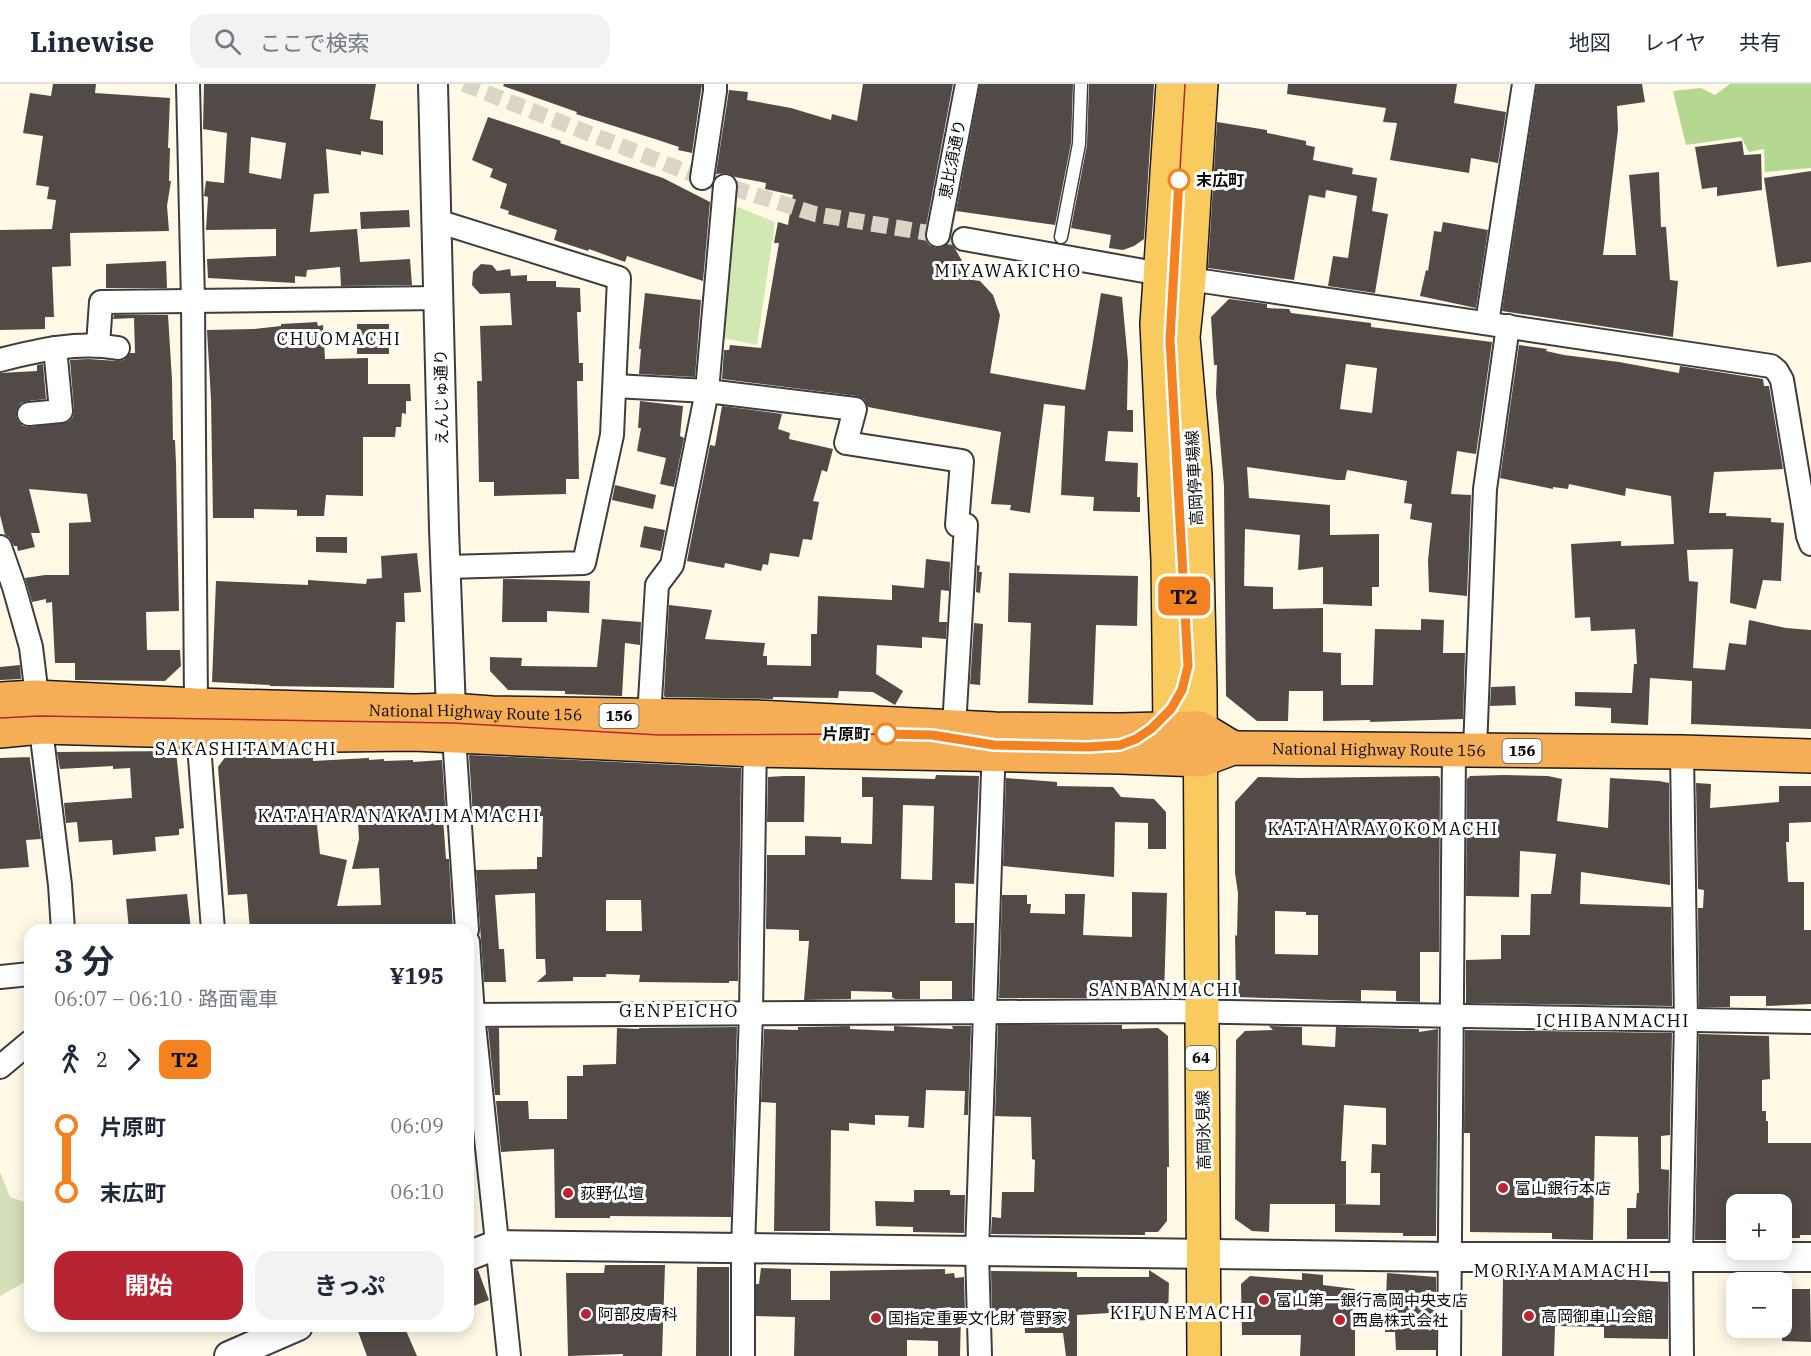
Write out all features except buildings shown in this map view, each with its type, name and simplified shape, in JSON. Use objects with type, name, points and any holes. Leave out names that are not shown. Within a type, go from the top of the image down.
[{"type":"highway","name":"National Highway Route 156","points":[[0,699],[38,712],[197,718],[414,711],[453,723],[755,750],[994,742],[1120,730],[1185,728]]},
{"type":"highway","name":"National Highway Route 156","points":[[0,731],[38,712]]},
{"type":"highway","name":"National Highway Route 156","points":[[453,723],[492,713],[756,717],[954,727],[994,742],[1201,760],[1233,748],[1682,752],[1811,756]]},
{"type":"highway","points":[[1185,728],[1233,748]]},
{"type":"main road","name":"高岡停車場線","points":[[1173,84],[1175,276]]},
{"type":"main road","name":"高岡停車場線","points":[[1185,728],[1168,560],[1157,324],[1175,276],[1201,84]]},
{"type":"main road","points":[[1185,728],[1201,760]]},
{"type":"main road","name":"高岡氷見線","points":[[1201,760],[1200,1012],[1204,1356]]},
{"type":"street","points":[[188,84],[193,302],[197,718],[213,924]]},
{"type":"street","name":"えんじゅ通り","points":[[433,84],[446,567],[453,723]]},
{"type":"street","points":[[702,178],[716,91],[715,84]]},
{"type":"street","name":"恵比須通り","points":[[938,235],[967,84]]},
{"type":"street","points":[[1449,1356],[1454,1016],[1465,750],[1497,325],[1524,84]]},
{"type":"street","points":[[649,717],[657,585],[672,565],[707,392],[725,186]]},
{"type":"street","points":[[437,221],[619,278],[612,435],[584,563],[446,567]]},
{"type":"street","points":[[964,239],[1175,276],[1771,366],[1782,380],[1811,544]]},
{"type":"street","points":[[0,360],[55,348],[108,347],[101,302],[439,298]]},
{"type":"street","points":[[29,414],[61,411],[55,348]]},
{"type":"street","points":[[615,386],[707,392],[855,409],[846,443],[962,461],[957,525],[966,525],[954,727]]},
{"type":"street","points":[[0,547],[31,647],[60,885],[63,924]]},
{"type":"street","points":[[743,1356],[743,1248],[751,1013],[756,717]]},
{"type":"street","points":[[453,723],[467,924]]},
{"type":"street","points":[[980,1356],[977,1252],[994,742]]},
{"type":"street","points":[[1682,752],[1686,1020],[1681,1258],[1682,1356]]},
{"type":"street","points":[[0,977],[24,975]]},
{"type":"street","points":[[474,1015],[1200,1012],[1811,1022]]},
{"type":"street","points":[[0,1067],[24,1047]]},
{"type":"street","points":[[474,1050],[509,1356]]},
{"type":"street","points":[[474,1254],[496,1245],[1449,1257],[1811,1257]]},
{"type":"street","points":[[229,1356],[279,1336]]},
{"type":"lane","points":[[1061,237],[1079,144],[1081,84]]},
{"type":"green space","points":[[1730,84],[1811,84],[1811,168],[1765,172],[1764,149],[1749,152],[1741,137],[1686,145],[1673,91],[1701,88],[1715,95]]},
{"type":"green space","points":[[730,204],[775,222],[757,345],[719,337]]},
{"type":"green space","points":[[0,1172],[10,1197],[24,1202],[24,1282],[0,1296]]},
{"type":"tunnel","points":[[464,84],[702,178],[815,214],[964,239]]},
{"type":"tram line","points":[[0,718],[39,716],[453,723],[659,735],[932,735],[994,745],[1109,747],[1136,739],[1160,722],[1171,709],[1182,690],[1188,666],[1170,341],[1185,84]]},
{"type":"tram line","name":"T2","points":[[886,734],[932,735],[994,745],[1109,747],[1136,739],[1160,722],[1182,690],[1188,666],[1170,340],[1179,180]]},
{"type":"place","name":"末広町","points":[[1179,180]]},
{"type":"place","name":"片原町","points":[[886,734]]},
{"type":"place","name":"富山銀行本店","points":[[1503,1188]]},
{"type":"place","name":"荻野仏壇","points":[[568,1193]]},
{"type":"place","name":"富山第一銀行高岡中央支店","points":[[1264,1300]]},
{"type":"place","name":"阿部皮膚科","points":[[586,1314]]},
{"type":"place","name":"高岡御車山会館","points":[[1529,1316]]},
{"type":"place","name":"国指定重要文化財 菅野家","points":[[876,1318]]},
{"type":"place","name":"西島株式会社","points":[[1340,1320]]},
{"type":"district","name":"MIYAWAKICHO","points":[[1008,271]]},
{"type":"district","name":"CHUOMACHI","points":[[339,339]]},
{"type":"district","name":"SAKASHITAMACHI","points":[[246,749]]},
{"type":"district","name":"KATAHARANAKAJIMAMACHI","points":[[399,816]]},
{"type":"district","name":"KATAHARAYOKOMACHI","points":[[1383,829]]},
{"type":"district","name":"SANBANMACHI","points":[[1164,990]]},
{"type":"district","name":"GENPEICHO","points":[[679,1011]]},
{"type":"district","name":"ICHIBANMACHI","points":[[1613,1021]]},
{"type":"district","name":"MORIYAMAMACHI","points":[[1562,1271]]},
{"type":"district","name":"KIFUNEMACHI","points":[[1182,1313]]}]
